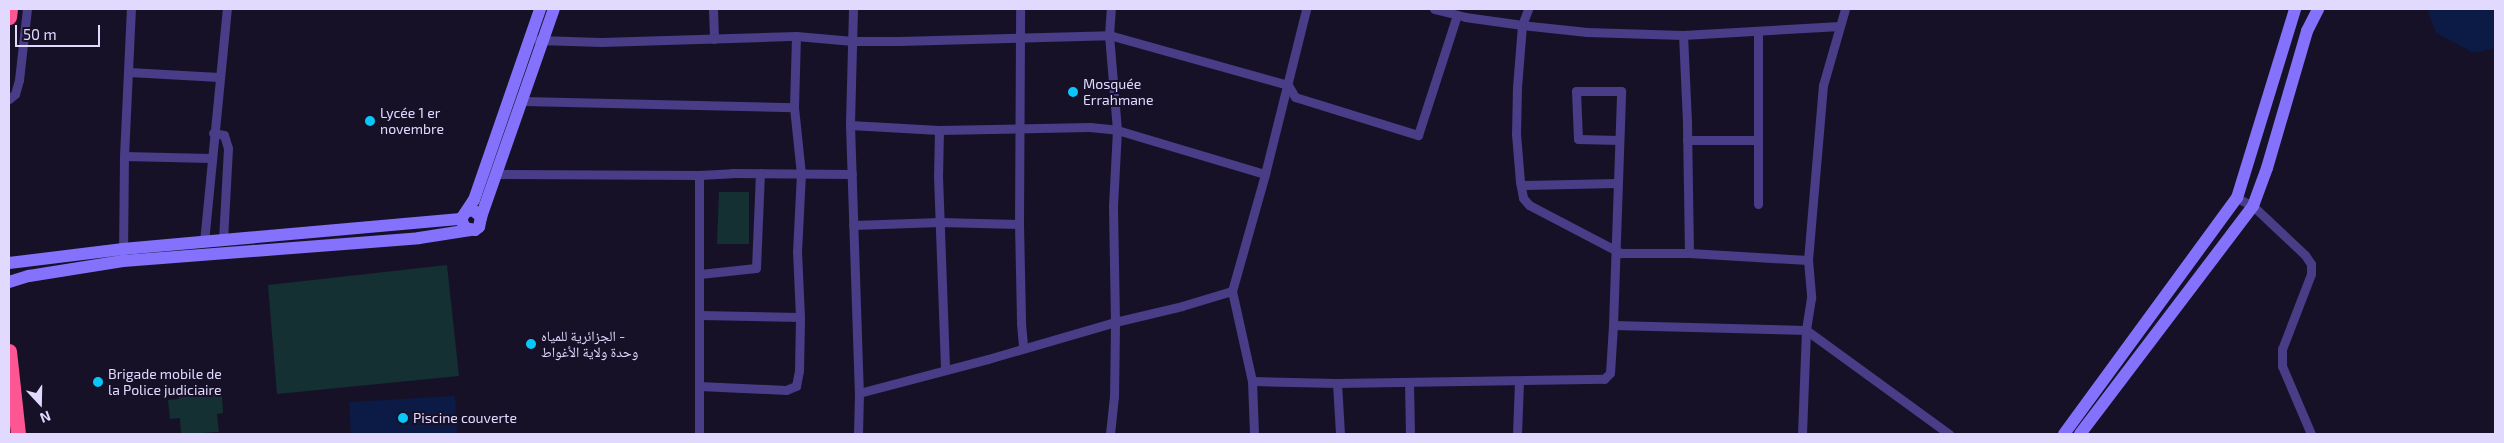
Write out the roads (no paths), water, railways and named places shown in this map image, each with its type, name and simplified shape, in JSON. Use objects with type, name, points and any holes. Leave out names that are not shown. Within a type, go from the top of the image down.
[{"type":"highway","points":[[9,17],[10,9]]},
{"type":"highway","points":[[9,351],[18,434]]},
{"type":"street","points":[[9,99],[15,94],[19,80],[27,9]]},
{"type":"street","points":[[123,255],[124,156],[132,9]]},
{"type":"street","points":[[204,242],[210,158],[227,9]]},
{"type":"street","points":[[470,230],[462,224],[495,142],[540,9]]},
{"type":"street","points":[[9,263],[419,238],[479,227],[554,9]]},
{"type":"street","points":[[713,9],[714,38]]},
{"type":"street","points":[[853,9],[850,125],[859,393],[858,434]]},
{"type":"street","points":[[1020,9],[1022,38],[1019,224],[1020,323],[1023,348]]},
{"type":"street","points":[[1110,434],[1114,397],[1113,206],[1116,130],[1109,35],[1111,9]]},
{"type":"street","points":[[1254,434],[1252,381],[1232,291],[1265,174],[1306,9]]},
{"type":"street","points":[[1434,9],[1457,15],[1522,25],[1587,32],[1683,35],[1840,26]]},
{"type":"street","points":[[1528,9],[1522,25],[1517,87],[1516,134],[1521,185],[1525,201],[1529,205],[1621,253],[1689,253],[1808,260]]},
{"type":"street","points":[[1802,434],[1806,330],[1811,298],[1808,260],[1823,85],[1845,9]]},
{"type":"street","points":[[2064,434],[2237,198],[2295,9]]},
{"type":"street","points":[[2080,434],[2253,206],[2267,168],[2304,40],[2318,9]]},
{"type":"street","points":[[530,38],[543,42],[601,42],[796,36],[853,41],[1109,35],[1288,85],[1295,97],[1418,135],[1457,15]]},
{"type":"street","points":[[1758,31],[1758,204]]},
{"type":"street","points":[[1683,35],[1689,253]]},
{"type":"street","points":[[699,386],[793,389],[796,386],[799,370],[800,317],[797,252],[801,174],[794,107],[796,36]]},
{"type":"street","points":[[128,72],[219,77]]},
{"type":"street","points":[[1252,381],[1337,383],[1604,380],[1610,373],[1613,325],[1621,91],[1576,91],[1578,139],[1619,140]]},
{"type":"street","points":[[523,101],[794,107]]},
{"type":"street","points":[[850,125],[939,130],[1090,127],[1116,130],[1265,174]]},
{"type":"street","points":[[939,130],[945,369]]},
{"type":"street","points":[[213,133],[224,135],[228,148],[223,240]]},
{"type":"street","points":[[1687,140],[1758,140]]},
{"type":"street","points":[[124,156],[210,158]]},
{"type":"street","points":[[700,274],[756,268],[760,173]]},
{"type":"street","points":[[496,174],[852,174]]},
{"type":"street","points":[[699,175],[699,434]]},
{"type":"street","points":[[1521,185],[1617,183]]},
{"type":"street","points":[[2237,198],[2253,206],[2305,255],[2311,264],[2311,274],[2282,349],[2282,366],[2311,434]]},
{"type":"street","points":[[9,282],[123,255],[204,242],[465,215],[473,210],[481,217]]},
{"type":"street","points":[[853,225],[940,222],[1019,224]]},
{"type":"street","points":[[859,393],[1232,291]]},
{"type":"street","points":[[700,316],[800,317]]},
{"type":"street","points":[[1613,325],[1806,330],[1949,434]]},
{"type":"street","points":[[1517,434],[1519,381]]},
{"type":"street","points":[[1409,382],[1410,434]]},
{"type":"street","points":[[1337,383],[1340,434]]},
{"type":"water","points":[[2430,9],[2495,9],[2495,48],[2474,53],[2436,33],[2428,12]]},
{"type":"water","name":"Piscine couverte","points":[[455,396],[457,434],[351,434],[349,402]]},
{"type":"place","name":"Mosquée Errahmane","points":[[1073,92]]},
{"type":"place","name":"Lycée 1 er novembre","points":[[370,121]]},
{"type":"place","name":"الجزائرية للمياه - وحدة ولاية الأغواط","points":[[531,344]]},
{"type":"place","name":"Brigade mobile de la Police judiciaire","points":[[98,382]]},
{"type":"place","name":"Piscine couverte","points":[[403,418]]}]
